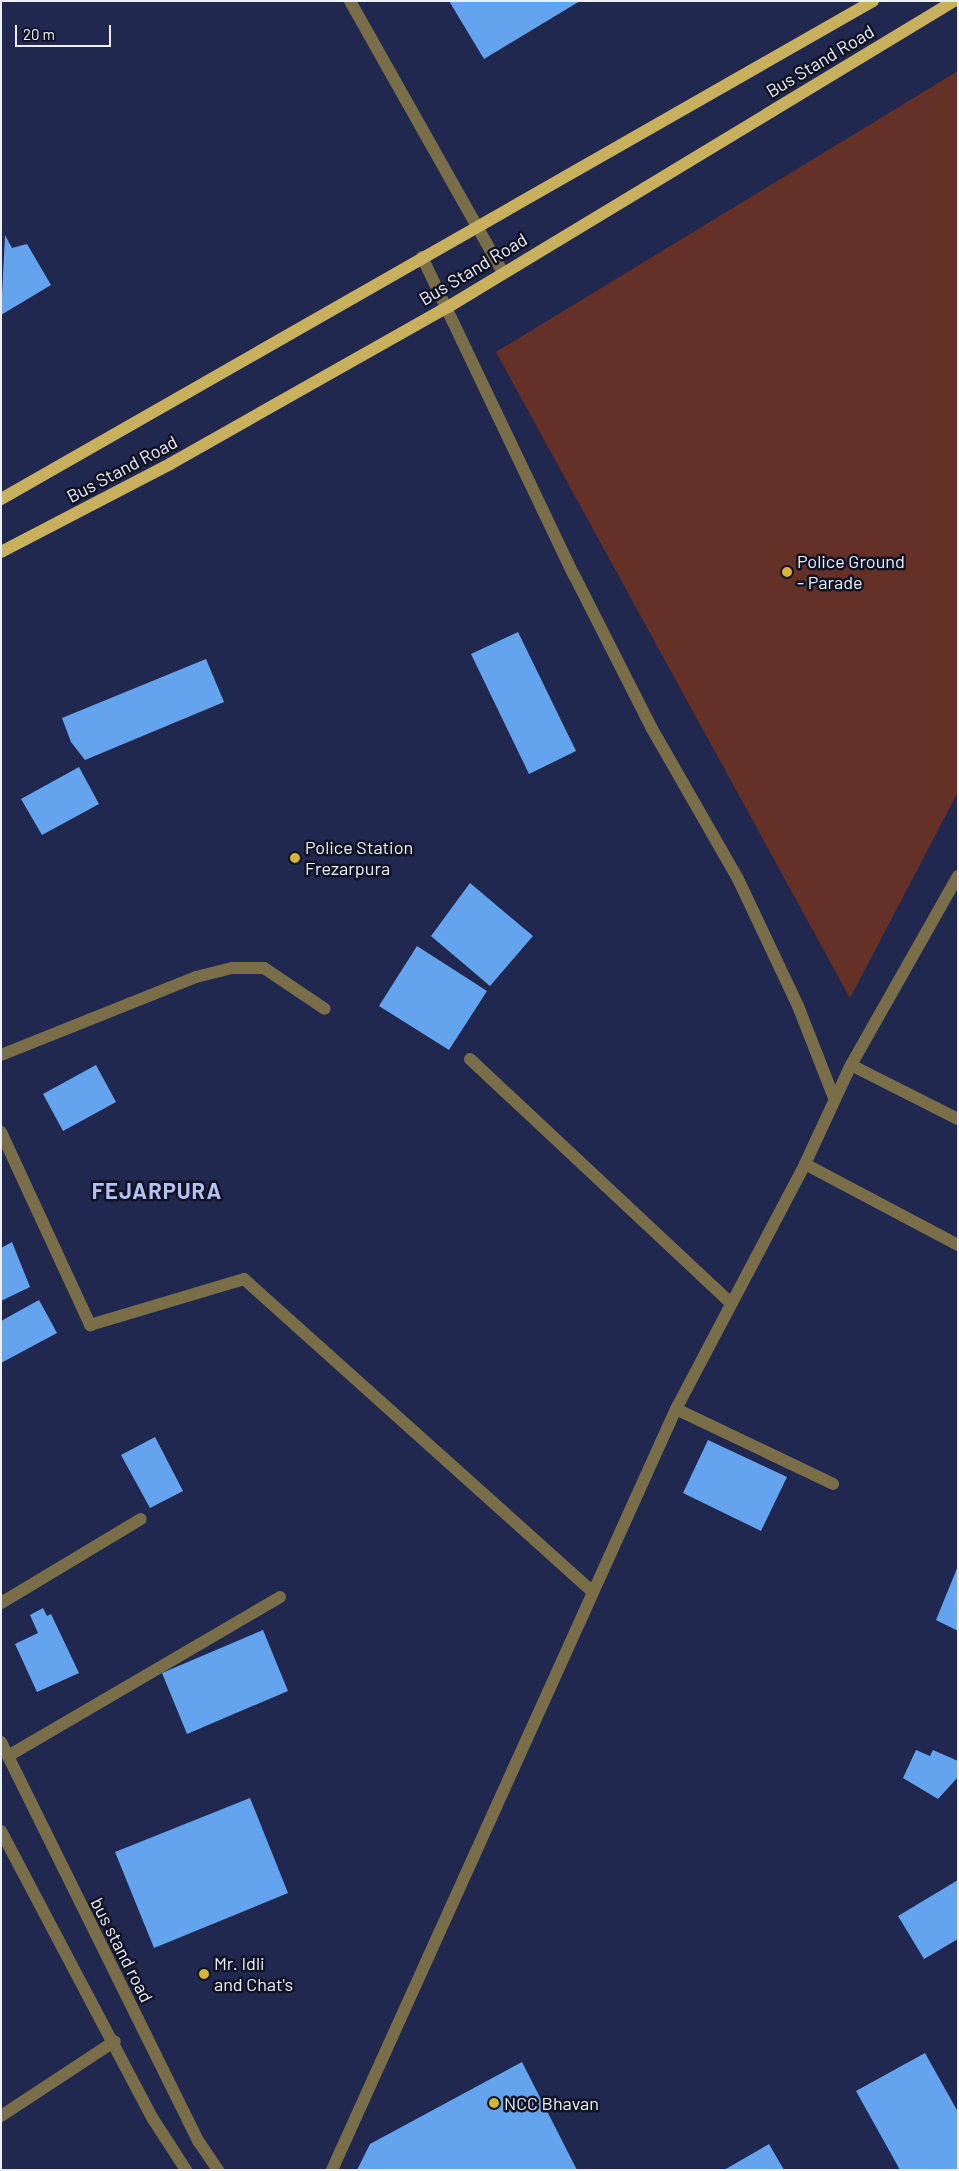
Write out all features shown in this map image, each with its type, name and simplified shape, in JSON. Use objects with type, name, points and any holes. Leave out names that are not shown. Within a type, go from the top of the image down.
[{"type":"main road","name":"Bus Stand Road","points":[[1,500],[422,257],[873,1]]},
{"type":"main road","name":"Bus Stand Road","points":[[1,552],[170,464],[448,307],[954,1]]},
{"type":"street","points":[[350,1],[503,272]]},
{"type":"street","points":[[422,257],[448,307],[574,575],[651,727],[738,879],[798,1006],[834,1098]]},
{"type":"street","points":[[332,2170],[676,1409],[730,1302],[805,1164],[834,1098],[851,1065],[958,876]]},
{"type":"street","points":[[1,1055],[196,977],[232,968],[264,968],[326,1009]]},
{"type":"street","points":[[470,1059],[730,1302]]},
{"type":"street","points":[[851,1065],[958,1119]]},
{"type":"street","points":[[1,1132],[90,1325],[244,1279],[593,1592]]},
{"type":"street","points":[[805,1164],[958,1246]]},
{"type":"street","points":[[676,1409],[833,1484]]},
{"type":"street","points":[[1,1603],[141,1519]]},
{"type":"street","points":[[8,1756],[280,1597]]},
{"type":"street","name":"bus stand road","points":[[1,1742],[199,2142],[218,2170]]},
{"type":"street","points":[[1,1831],[115,2041],[153,2119],[186,2170]]},
{"type":"street","points":[[1,2116],[115,2041]]},
{"type":"shaded area","name":"Police Ground - Parade","points":[[958,71],[958,792],[850,998],[496,352]]},
{"type":"building","points":[[449,1],[580,1],[484,59]]},
{"type":"building","points":[[5,235],[12,248],[27,244],[51,285],[1,315]]},
{"type":"building","points":[[518,632],[576,751],[529,774],[471,654]]},
{"type":"building","points":[[206,659],[224,702],[85,760],[71,742],[62,718]]},
{"type":"building","points":[[79,767],[99,804],[42,835],[21,799]]},
{"type":"building","points":[[470,883],[533,936],[490,986],[431,936]]},
{"type":"building","points":[[417,946],[487,991],[449,1050],[379,1006]]},
{"type":"building","points":[[96,1065],[116,1102],[63,1131],[43,1094]]},
{"type":"building","points":[[12,1242],[30,1287],[1,1301],[1,1248]]},
{"type":"building","points":[[39,1300],[57,1333],[1,1363],[1,1321]]},
{"type":"building","points":[[155,1437],[183,1491],[150,1508],[121,1455]]},
{"type":"building","points":[[708,1440],[787,1477],[761,1531],[683,1493]]},
{"type":"building","points":[[958,1566],[958,1631],[936,1620]]},
{"type":"building","points":[[43,1608],[47,1616],[51,1614],[79,1673],[37,1692],[15,1644],[38,1633],[30,1615]]},
{"type":"building","points":[[263,1630],[288,1691],[187,1734],[162,1673]]},
{"type":"building","points":[[916,1750],[930,1756],[933,1750],[958,1761],[958,1777],[938,1799],[903,1778]]},
{"type":"building","points":[[250,1798],[288,1893],[154,1948],[115,1852]]},
{"type":"building","points":[[958,1880],[958,1939],[924,1959],[898,1916]]},
{"type":"building","points":[[925,2053],[958,2112],[958,2170],[900,2170],[856,2091]]},
{"type":"building","name":"NCC Bhavan","points":[[522,2062],[577,2170],[357,2170],[370,2144]]},
{"type":"building","points":[[769,2144],[784,2170],[724,2170]]},
{"type":"place","name":"Police Ground - Parade","points":[[787,572]]},
{"type":"place","name":"Police Station Frezarpura","points":[[295,858]]},
{"type":"place","name":"Mr. Idli and Chat's","points":[[204,1974]]},
{"type":"place","name":"NCC Bhavan","points":[[494,2103]]},
{"type":"district","name":"FEJARPURA","points":[[157,1191]]}]
